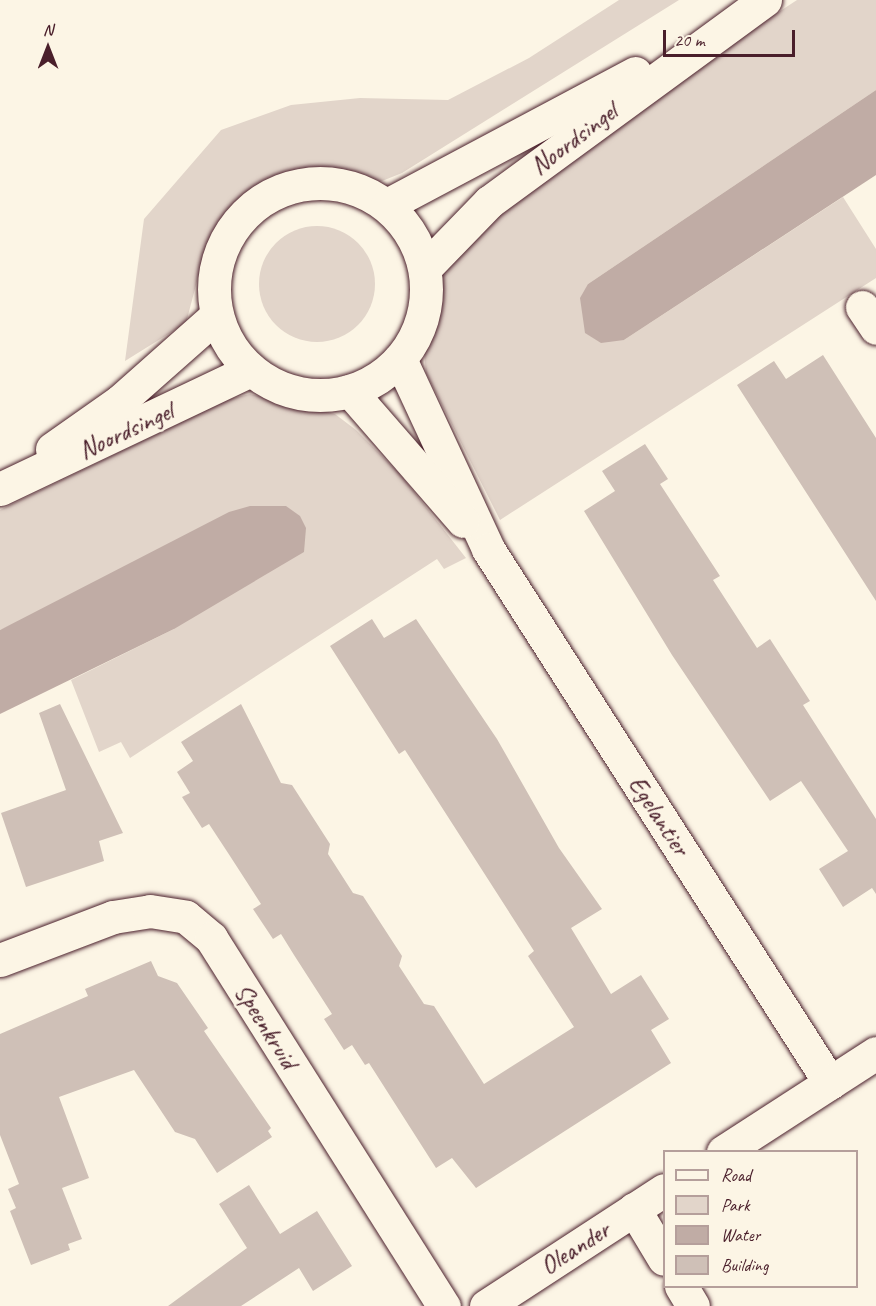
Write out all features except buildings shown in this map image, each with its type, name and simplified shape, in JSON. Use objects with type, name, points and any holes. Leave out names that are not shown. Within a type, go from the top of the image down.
[{"type":"street","name":"Noordsingel","points":[[425,268],[489,202],[732,21],[765,0]]},
{"type":"street","name":"Noordsingel","points":[[387,205],[732,21]]},
{"type":"street","points":[[325,182],[360,189],[387,205],[410,231],[425,268],[426,304],[416,336],[400,359],[380,377],[350,391],[309,395],[278,387],[251,370],[233,351],[216,316],[214,273],[226,237],[252,206],[283,188],[325,182]]},
{"type":"street","name":"Noordsingel","points":[[0,488],[120,401],[216,316]]},
{"type":"street","name":"Egelantier","points":[[400,359],[488,549],[830,1083]]},
{"type":"street","name":"Noordsingel","points":[[0,488],[251,370]]},
{"type":"street","name":"Egelantier","points":[[350,391],[488,549]]},
{"type":"street","name":"Speenkruid","points":[[0,960],[114,918],[150,911],[186,917],[211,938],[444,1306]]},
{"type":"street","points":[[726,1150],[876,1053]]},
{"type":"street","name":"Oleander","points":[[486,1306],[663,1191]]},
{"type":"street","points":[[634,1209],[663,1257]]},
{"type":"street","points":[[682,1288],[693,1306]]},
{"type":"green space","points":[[619,0],[679,0],[402,173],[377,183],[339,175],[275,177],[240,199],[202,262],[186,323],[125,361],[144,219],[221,130],[291,105],[360,98],[448,100],[529,58]]},
{"type":"green space","points":[[797,0],[876,0],[876,90],[588,284],[624,340],[843,197],[876,249],[876,278],[500,520],[426,373],[424,352],[441,303],[442,269],[465,238],[712,56]]},
{"type":"green space","points":[[317,226],[339,231],[358,243],[370,262],[375,284],[370,306],[358,325],[339,337],[317,342],[295,337],[276,325],[264,306],[259,284],[264,262],[276,243],[295,231]]},
{"type":"green space","points":[[250,394],[335,414],[356,430],[400,474],[466,558],[444,569],[437,559],[130,758],[121,742],[99,752],[71,680],[174,629],[32,616],[0,630],[0,510],[229,399]]},
{"type":"water","points":[[876,90],[876,175],[624,340],[601,343],[585,333],[580,298],[588,284]]},
{"type":"water","points":[[250,506],[286,506],[300,516],[306,528],[304,552],[174,629],[0,714],[0,630],[229,512]]}]
